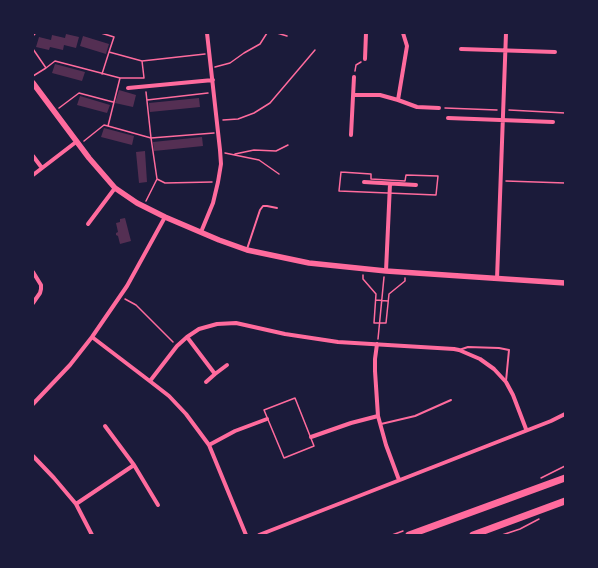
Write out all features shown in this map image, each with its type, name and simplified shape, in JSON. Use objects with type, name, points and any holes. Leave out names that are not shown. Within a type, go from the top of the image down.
[{"type":"highway","points":[[409,535],[565,478]]},
{"type":"highway","points":[[473,535],[565,501]]},
{"type":"street","points":[[201,232],[213,203],[221,164],[207,33]]},
{"type":"street","points":[[365,59],[366,33]]},
{"type":"street","points":[[497,279],[506,33]]},
{"type":"street","points":[[398,100],[407,50],[406,34]]},
{"type":"street","points":[[461,49],[555,52]]},
{"type":"street","points":[[351,135],[354,77]]},
{"type":"street","points":[[128,88],[213,80]]},
{"type":"street","points":[[33,83],[78,143],[115,188],[130,199],[165,217],[247,250],[309,264],[386,271],[565,283]]},
{"type":"street","points":[[354,94],[380,95],[417,107],[439,108]]},
{"type":"street","points":[[448,118],[553,122]]},
{"type":"street","points":[[33,175],[78,143]]},
{"type":"street","points":[[33,156],[42,168]]},
{"type":"street","points":[[364,182],[416,185]]},
{"type":"street","points":[[386,271],[390,184]]},
{"type":"street","points":[[88,224],[115,188]]},
{"type":"street","points":[[33,404],[70,365],[92,337],[120,296],[147,252],[165,217]]},
{"type":"street","points":[[33,272],[41,285],[41,289],[33,303]]},
{"type":"street","points":[[150,381],[177,346],[186,337],[198,329],[217,324],[236,323],[301,337],[338,342],[459,350],[480,359],[494,369],[506,382],[526,429]]},
{"type":"street","points":[[92,337],[169,396],[186,414],[209,446],[246,535]]},
{"type":"street","points":[[186,337],[215,374]]},
{"type":"street","points":[[378,344],[375,359],[378,416],[386,445],[399,480]]},
{"type":"street","points":[[206,382],[227,365]]},
{"type":"street","points":[[259,535],[526,429],[551,421],[565,414]]},
{"type":"street","points":[[311,437],[351,423],[378,416]]},
{"type":"street","points":[[209,446],[235,431],[267,419]]},
{"type":"street","points":[[105,426],[134,465],[158,505]]},
{"type":"street","points":[[33,456],[76,504],[92,535]]},
{"type":"street","points":[[76,504],[134,465]]},
{"type":"lane","points":[[247,250],[260,210],[263,206],[278,208]]},
{"type":"lane","points":[[459,350],[468,347],[509,350],[506,382]]},
{"type":"lane","points":[[380,424],[415,416],[451,400]]},
{"type":"path","points":[[102,33],[114,37],[102,74]]},
{"type":"path","points":[[211,68],[230,63],[260,44],[267,33]]},
{"type":"path","points":[[277,33],[287,36]]},
{"type":"path","points":[[33,49],[46,68]]},
{"type":"path","points":[[217,120],[238,118],[254,113],[270,104],[315,50]]},
{"type":"path","points":[[109,52],[142,61],[209,54]]},
{"type":"path","points":[[354,77],[356,65],[365,59]]},
{"type":"path","points":[[33,76],[55,62],[120,78],[144,78],[142,61]]},
{"type":"path","points":[[108,126],[120,78]]},
{"type":"path","points":[[143,206],[157,179],[145,87]]},
{"type":"path","points":[[54,112],[79,93],[114,102]]},
{"type":"path","points":[[147,100],[214,93]]},
{"type":"path","points":[[439,108],[565,113]]},
{"type":"path","points":[[78,143],[104,125],[151,138],[218,132]]},
{"type":"path","points":[[233,154],[254,150],[276,151],[288,145]]},
{"type":"path","points":[[223,153],[259,160],[280,174]]},
{"type":"path","points":[[157,179],[165,183],[218,182]]},
{"type":"path","points":[[500,181],[565,183]]},
{"type":"path","points":[[363,269],[363,279],[376,294],[374,322],[380,323],[386,323],[389,294],[405,281],[406,272]]},
{"type":"path","points":[[378,344],[383,280],[386,271]]},
{"type":"path","points":[[120,296],[136,305],[177,346]]},
{"type":"path","points":[[376,300],[388,301]]},
{"type":"path","points":[[295,398],[314,446],[284,458],[267,419],[264,410],[295,398]]},
{"type":"path","points":[[502,535],[520,529],[542,518]]},
{"type":"building","points":[[66,34],[79,37],[76,48],[64,45],[63,50],[50,47],[49,50],[36,47],[39,37],[51,40],[52,35],[65,38]]},
{"type":"building","points":[[83,36],[109,44],[106,54],[80,46]]},
{"type":"building","points":[[55,64],[85,72],[82,81],[52,73]]},
{"type":"building","points":[[119,90],[136,95],[133,107],[115,103]]},
{"type":"building","points":[[80,96],[110,105],[107,113],[77,105]]},
{"type":"building","points":[[199,98],[200,107],[150,112],[149,103]]},
{"type":"building","points":[[104,128],[134,136],[132,145],[101,137]]},
{"type":"building","points":[[202,137],[203,146],[154,151],[153,142]]},
{"type":"building","points":[[145,151],[147,182],[139,183],[136,152]]},
{"type":"building","points":[[125,218],[131,241],[120,244],[118,236],[116,235],[118,232],[116,223],[120,222],[120,219]]}]
